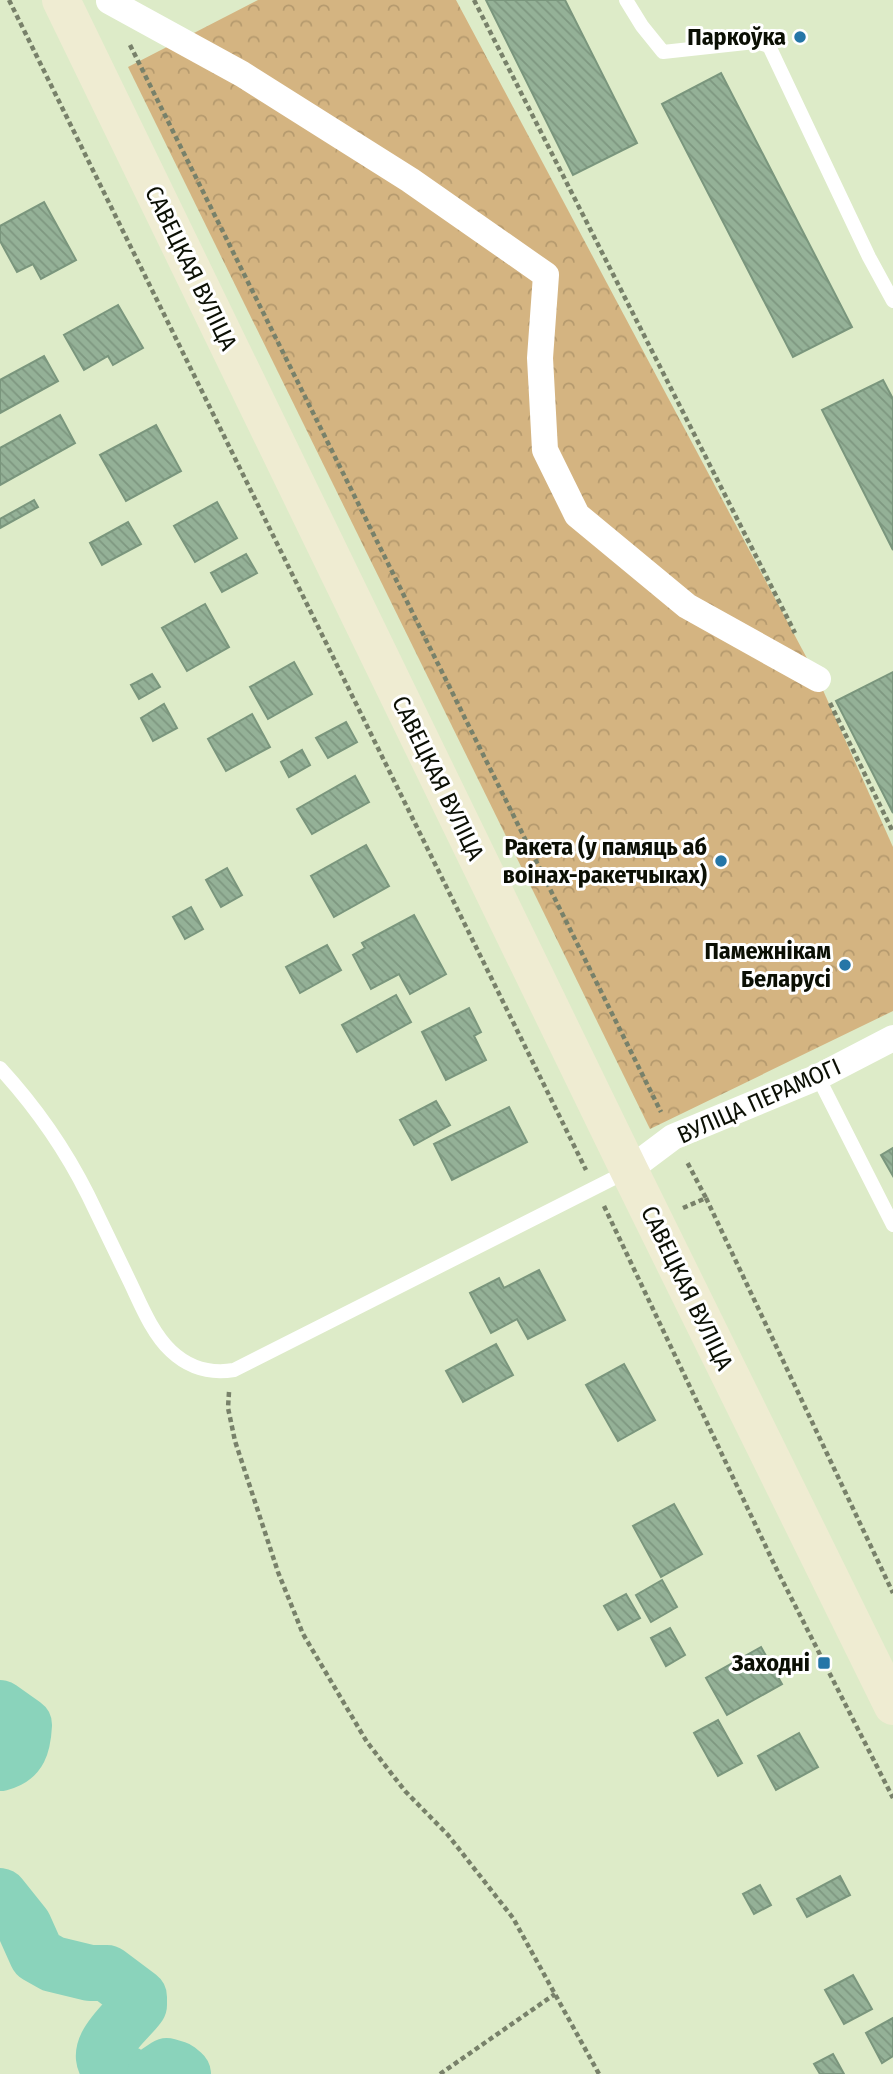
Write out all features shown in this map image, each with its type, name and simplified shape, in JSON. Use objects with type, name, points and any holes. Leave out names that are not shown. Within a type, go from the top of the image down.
[{"type":"main road","name":"САВЕЦКАЯ ВУЛІЦА","points":[[66,11],[629,1170],[893,1706]]},
{"type":"street","points":[[66,11],[110,1],[276,95],[410,180],[546,275],[540,358],[545,450],[577,515],[687,606],[818,679]]},
{"type":"street","name":"ВУЛІЦА ПЕРАМОГІ","points":[[629,1170],[673,1137],[818,1077],[893,1038]]},
{"type":"lane","points":[[626,0],[663,52],[755,42],[769,46],[869,257],[893,301]]},
{"type":"lane","points":[[0,1068],[53,1135],[87,1192],[149,1321],[170,1350],[187,1364],[219,1373],[234,1370],[629,1170]]},
{"type":"lane","points":[[818,1077],[893,1225]]},
{"type":"path","points":[[9,0],[594,1186],[776,1568],[893,1798]]},
{"type":"path","points":[[474,0],[893,832]]},
{"type":"path","points":[[110,1],[673,1137]]},
{"type":"path","points":[[706,1198],[893,1593]]},
{"type":"path","points":[[234,1370],[229,1389],[229,1409],[235,1441],[278,1572],[303,1634],[367,1742],[405,1791],[448,1835],[513,1918],[598,2074]]},
{"type":"path","points":[[440,2074],[555,1994]]},
{"type":"green space","points":[[258,0],[456,0],[818,679],[893,847],[893,1011],[650,1129],[128,67]]},
{"type":"building","points":[[486,0],[565,0],[637,143],[573,175]]},
{"type":"building","points":[[721,73],[852,327],[793,357],[662,104]]},
{"type":"building","points":[[44,202],[76,260],[41,279],[33,264],[17,272],[0,241],[0,226]]},
{"type":"building","points":[[118,305],[143,348],[113,365],[108,356],[84,370],[64,335]]},
{"type":"building","points":[[44,356],[58,381],[0,413],[0,380]]},
{"type":"building","points":[[883,380],[893,399],[893,550],[822,410]]},
{"type":"building","points":[[60,415],[75,443],[0,485],[0,448]]},
{"type":"building","points":[[156,425],[181,471],[126,501],[100,455]]},
{"type":"building","points":[[34,500],[38,507],[0,528],[0,519]]},
{"type":"building","points":[[217,502],[237,538],[195,562],[174,526]]},
{"type":"building","points":[[128,522],[141,544],[102,565],[90,543]]},
{"type":"building","points":[[246,554],[257,573],[222,592],[211,573]]},
{"type":"building","points":[[205,604],[229,647],[187,671],[162,628]]},
{"type":"building","points":[[294,662],[312,694],[268,719],[250,687]]},
{"type":"building","points":[[893,672],[893,813],[836,701]]},
{"type":"building","points":[[152,674],[160,687],[139,699],[131,685]]},
{"type":"building","points":[[164,704],[177,728],[153,741],[141,718]]},
{"type":"building","points":[[252,714],[270,747],[226,771],[208,739]]},
{"type":"building","points":[[346,722],[357,742],[328,758],[316,738]]},
{"type":"building","points":[[302,750],[310,765],[289,777],[281,762]]},
{"type":"building","points":[[355,776],[369,802],[312,834],[297,809]]},
{"type":"building","points":[[366,845],[389,886],[334,917],[311,876]]},
{"type":"building","points":[[227,868],[242,895],[221,907],[206,880]]},
{"type":"building","points":[[191,907],[203,929],[185,939],[173,917]]},
{"type":"building","points":[[414,915],[446,974],[410,994],[399,974],[371,989],[353,955],[365,948],[362,943]]},
{"type":"building","points":[[327,945],[341,970],[300,993],[286,967]]},
{"type":"building","points":[[396,995],[411,1022],[357,1052],[342,1025]]},
{"type":"building","points":[[469,1008],[481,1032],[474,1036],[486,1060],[446,1080],[422,1032]]},
{"type":"building","points":[[436,1101],[450,1125],[414,1145],[400,1120]]},
{"type":"building","points":[[509,1107],[527,1142],[452,1180],[434,1144]]},
{"type":"building","points":[[893,1148],[893,1176],[881,1155]]},
{"type":"building","points":[[539,1270],[565,1320],[528,1339],[517,1319],[491,1333],[470,1293],[499,1278],[504,1288]]},
{"type":"building","points":[[496,1344],[513,1375],[463,1402],[446,1371]]},
{"type":"building","points":[[624,1364],[655,1420],[618,1441],[586,1385]]},
{"type":"building","points":[[674,1504],[702,1554],[661,1577],[633,1526]]},
{"type":"building","points":[[662,1580],[677,1607],[651,1622],[636,1595]]},
{"type":"building","points":[[626,1594],[640,1618],[618,1630],[604,1606]]},
{"type":"building","points":[[670,1628],[685,1655],[666,1666],[651,1638]]},
{"type":"building","points":[[761,1647],[782,1684],[727,1715],[706,1678]]},
{"type":"building","points":[[718,1720],[742,1763],[718,1776],[694,1733]]},
{"type":"building","points":[[799,1733],[818,1767],[776,1790],[758,1756]]},
{"type":"building","points":[[840,1876],[850,1895],[807,1917],[797,1899]]},
{"type":"building","points":[[760,1885],[771,1905],[754,1914],[743,1894]]},
{"type":"building","points":[[853,1975],[872,2009],[844,2024],[825,1990]]},
{"type":"building","points":[[893,2018],[893,2056],[882,2063],[866,2033]]},
{"type":"building","points":[[833,2054],[844,2074],[820,2074],[814,2064]]},
{"type":"waterway","points":[[0,1708],[24,1725],[23,1738],[16,1754],[0,1763]]},
{"type":"waterway","points":[[0,1896],[24,1926],[37,1955],[53,1964],[90,1973],[107,1973],[139,1997],[139,2005],[113,2036],[104,2053],[105,2062],[111,2069],[127,2074]]},
{"type":"waterway","points":[[155,2074],[167,2066],[183,2074]]},
{"type":"place","name":"Паркоўка","points":[[800,37]]},
{"type":"place","name":"Ракета (у памяць аб воінах-ракетчыках)","points":[[721,861]]},
{"type":"place","name":"Памежнікам Беларусі","points":[[845,965]]},
{"type":"place","name":"Заходні","points":[[824,1663]]}]
